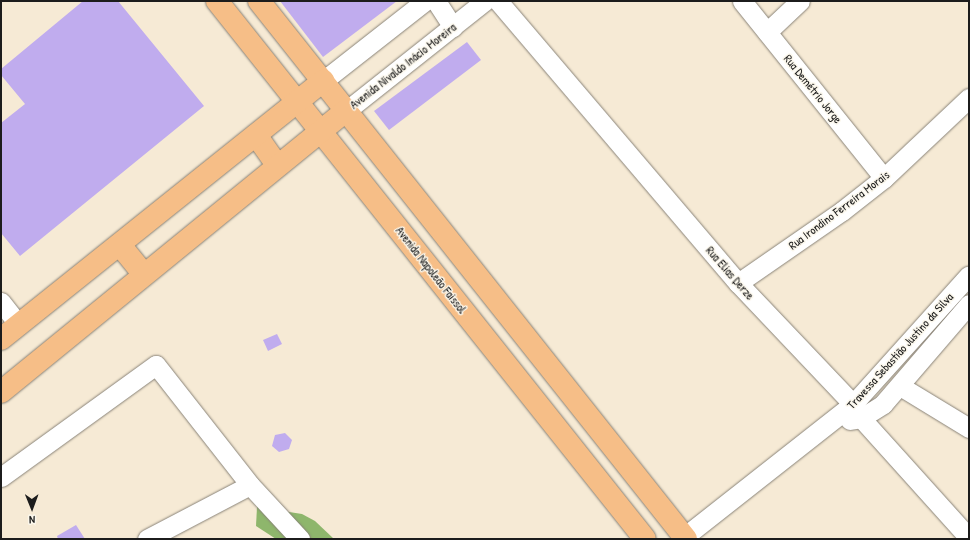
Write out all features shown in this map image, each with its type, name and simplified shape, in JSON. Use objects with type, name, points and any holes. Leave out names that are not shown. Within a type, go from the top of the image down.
[{"type":"main road","name":"Avenida Napoleão Faissol","points":[[217,1],[645,539]]},
{"type":"main road","points":[[259,1],[684,538]]},
{"type":"main road","points":[[1,339],[120,246],[323,81]]},
{"type":"main road","name":"Avenida Nivaldo Inácio Moreira","points":[[1,392],[277,165],[346,111]]},
{"type":"main road","points":[[256,135],[277,165]]},
{"type":"main road","points":[[120,246],[144,275]]},
{"type":"street","points":[[323,81],[425,1]]},
{"type":"street","points":[[436,1],[454,27]]},
{"type":"street","name":"Avenida Nivaldo Inácio Moreira","points":[[346,111],[454,27],[484,1]]},
{"type":"street","name":"Rua Elias Derze","points":[[498,1],[738,282],[857,411],[969,538]]},
{"type":"street","name":"Rua Demétrio Jorge","points":[[742,1],[884,178]]},
{"type":"street","points":[[767,32],[800,1]]},
{"type":"street","name":"Rua Irondino Ferreira Morais","points":[[738,282],[842,211],[884,178],[969,98]]},
{"type":"street","name":"Travessa Sebastião Justino da Silva","points":[[857,411],[969,275]]},
{"type":"street","points":[[1,302],[19,325]]},
{"type":"street","name":"Travessa Sebastião Justino da Silva","points":[[684,538],[830,424],[857,411],[883,404],[969,304]]},
{"type":"street","points":[[1,477],[156,365],[250,485],[300,539]]},
{"type":"street","points":[[900,386],[969,428]]},
{"type":"street","points":[[147,539],[250,485]]},
{"type":"green space","points":[[257,507],[302,514],[315,521],[334,539],[276,539],[256,526]]},
{"type":"building","points":[[83,1],[118,1],[204,106],[20,256],[1,233],[1,123],[25,104],[1,75],[1,69]]},
{"type":"building","points":[[280,1],[397,1],[323,57]]},
{"type":"building","points":[[467,42],[481,60],[389,130],[374,111]]},
{"type":"building","points":[[277,334],[282,344],[268,351],[263,340]]},
{"type":"building","points":[[285,433],[292,440],[289,449],[279,452],[272,446],[275,435]]},
{"type":"building","points":[[76,525],[85,539],[58,539],[57,536]]}]
